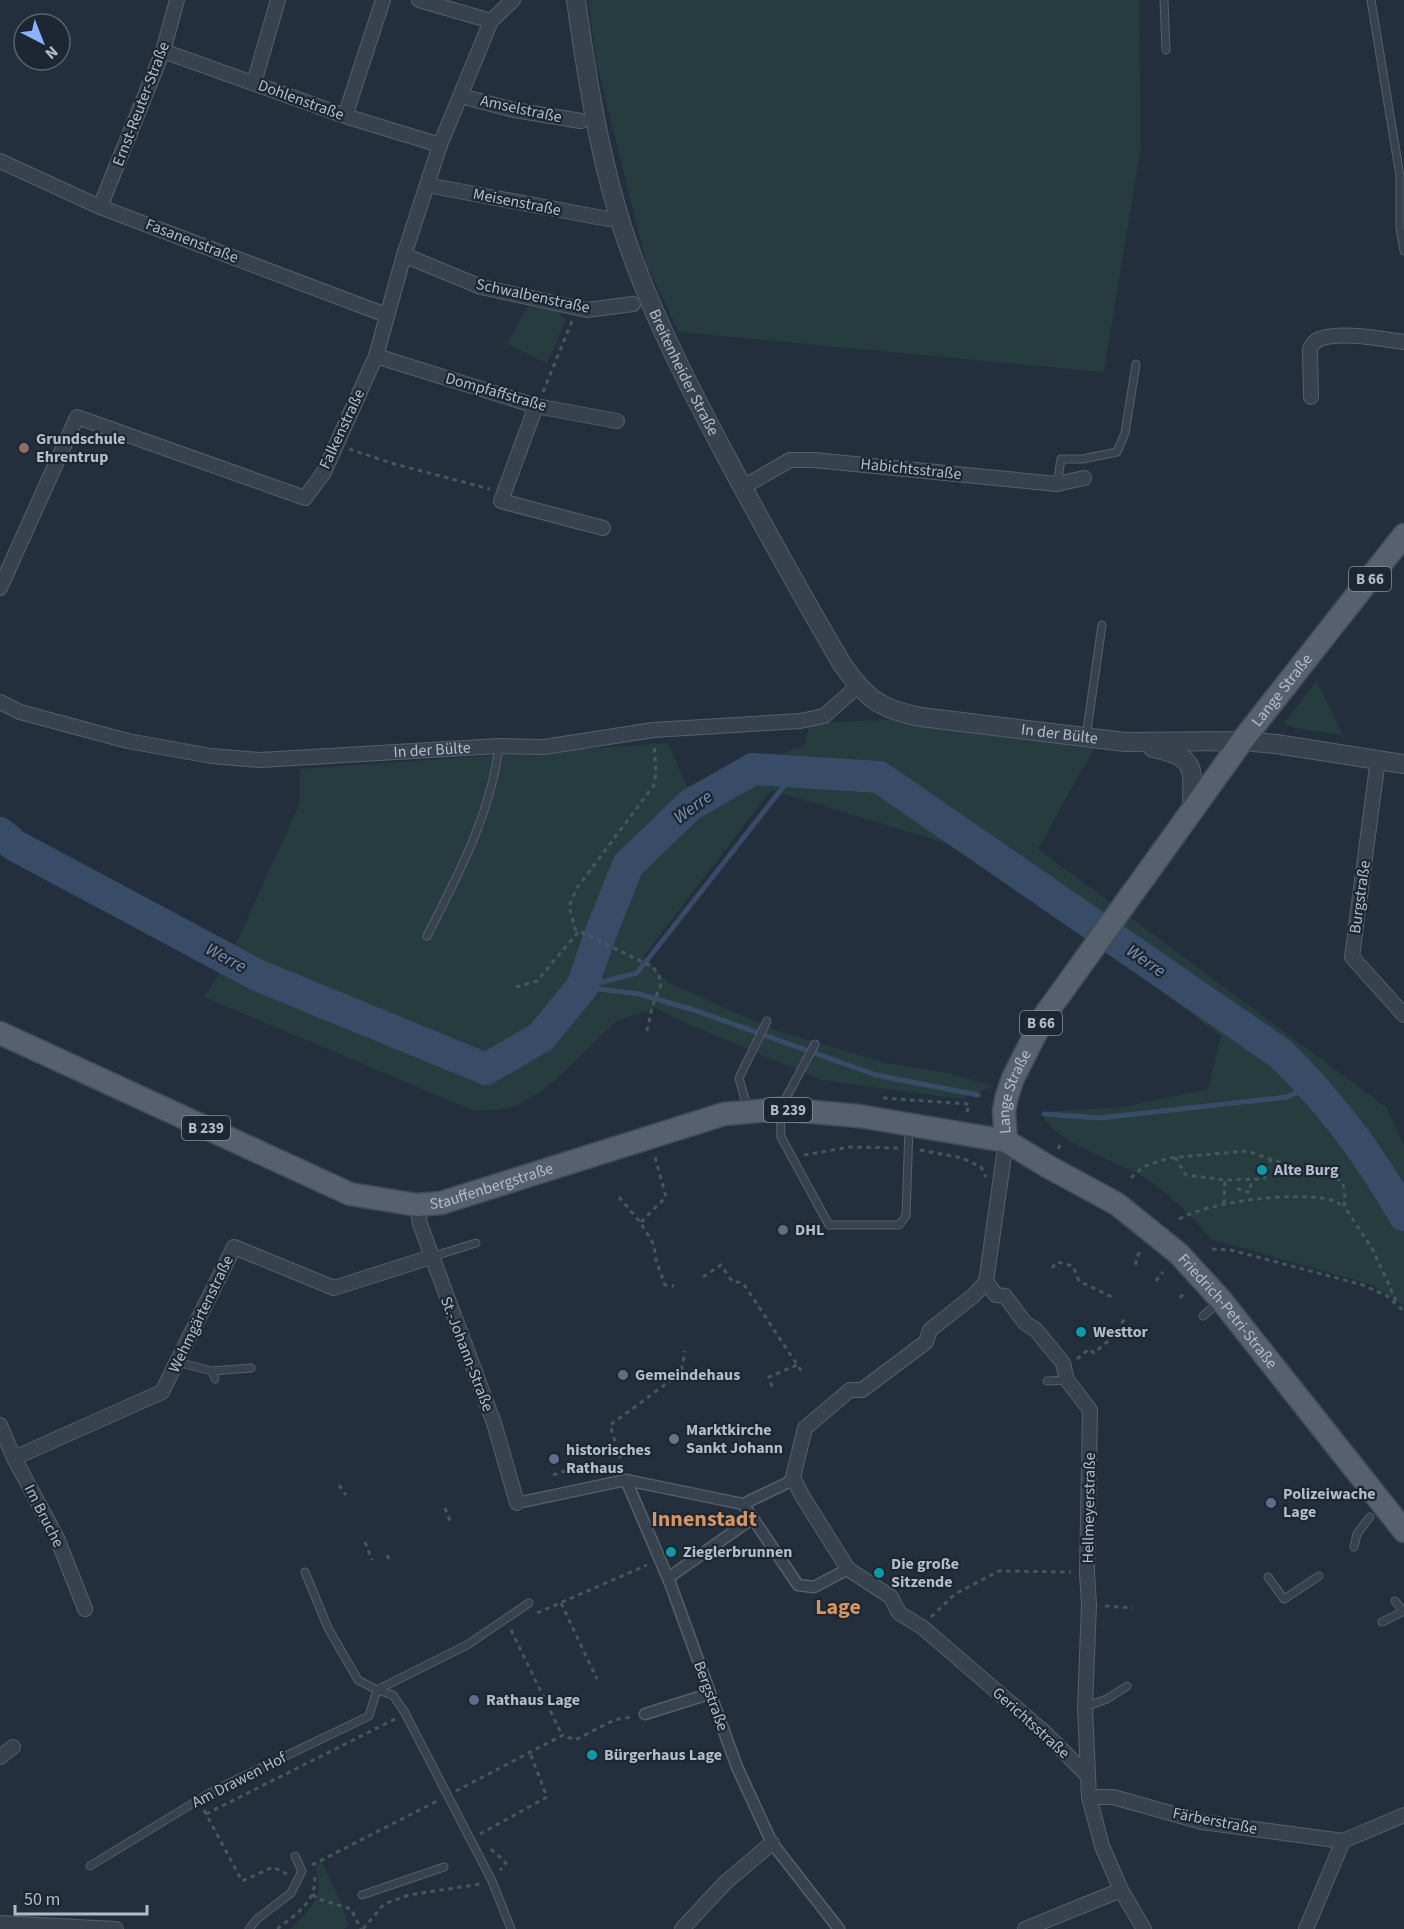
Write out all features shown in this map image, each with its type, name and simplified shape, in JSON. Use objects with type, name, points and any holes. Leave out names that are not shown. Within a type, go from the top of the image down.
[{"type":"main road","name":"Lange Straße","points":[[1006,1141],[1006,1102],[1013,1078],[1045,1015],[1242,741],[1404,535]]},
{"type":"main road","name":"Stauffenbergstraße","points":[[0,1033],[350,1194],[417,1205],[441,1203],[724,1114],[747,1111],[780,1109],[859,1116],[1006,1141]]},
{"type":"main road","name":"Friedrich-Petri-Straße","points":[[1006,1141],[1117,1204],[1179,1254],[1221,1300],[1404,1531]]},
{"type":"street","name":"Ernst-Reuter-Straße","points":[[100,207],[163,51],[177,0]]},
{"type":"street","points":[[254,83],[278,0]]},
{"type":"street","points":[[345,116],[383,0]]},
{"type":"street","points":[[418,0],[491,21],[513,0]]},
{"type":"street","name":"Breitenheider Straße","points":[[576,0],[590,95],[606,162],[634,260],[690,388],[816,619],[842,664],[858,686],[869,697],[881,704]]},
{"type":"street","name":"Falkenstraße","points":[[0,588],[77,417],[304,498],[324,472],[376,356],[386,315],[427,185],[491,21]]},
{"type":"street","name":"Dohlenstraße","points":[[163,51],[345,116],[441,145]]},
{"type":"street","name":"Amselstraße","points":[[461,96],[514,110],[581,121]]},
{"type":"street","name":"Fasanenstraße","points":[[0,161],[100,207],[386,315]]},
{"type":"street","name":"Meisenstraße","points":[[427,185],[608,219]]},
{"type":"street","name":"Schwalbenstraße","points":[[404,255],[481,287],[577,308],[587,310],[633,304]]},
{"type":"street","points":[[1311,397],[1310,349],[1319,339],[1357,335],[1404,342]]},
{"type":"street","name":"Dompfaffstraße","points":[[376,356],[537,406],[617,421]]},
{"type":"street","points":[[537,406],[501,501],[603,528]]},
{"type":"street","name":"Habichtsstraße","points":[[743,487],[790,460],[814,460],[1057,484],[1084,478]]},
{"type":"street","name":"In der Bülte","points":[[0,702],[20,712],[128,741],[212,756],[260,760],[499,746],[544,747],[653,730],[800,721],[824,716],[858,686]]},
{"type":"street","name":"In der Bülte","points":[[881,704],[900,713],[921,717],[1125,742],[1242,741],[1276,744],[1404,764]]},
{"type":"street","points":[[1125,742],[1170,752],[1185,760],[1192,768],[1192,809]]},
{"type":"street","name":"Burgstraße","points":[[1378,759],[1352,957],[1404,1014]]},
{"type":"street","name":"Lange Straße","points":[[986,1281],[1000,1197],[1006,1141]]},
{"type":"street","name":"St.-Johann-Straße","points":[[417,1205],[420,1224],[431,1257],[499,1422],[501,1448],[517,1503]]},
{"type":"street","name":"Wehmgärtenstraße","points":[[14,1458],[162,1392],[234,1247],[334,1288],[431,1257]]},
{"type":"street","points":[[517,1503],[626,1480],[743,1504],[787,1483],[793,1477],[797,1450],[805,1428],[833,1407],[850,1390],[862,1390],[891,1365],[926,1342],[930,1330],[957,1311],[986,1281]]},
{"type":"street","name":"Hellmeyerstraße","points":[[986,1281],[996,1295],[1005,1296],[1025,1323],[1036,1330],[1063,1363],[1066,1375],[1090,1410],[1089,1605],[1085,1707],[1087,1775]]},
{"type":"street","name":"Im Bruche","points":[[0,1425],[14,1458],[57,1538],[85,1609]]},
{"type":"street","name":"Gerichtsstraße","points":[[793,1477],[801,1494],[848,1569],[891,1597],[899,1613],[922,1627],[1043,1731],[1087,1775]]},
{"type":"street","name":"Bergstraße","points":[[626,1480],[668,1578],[737,1767],[772,1843],[839,1929]]},
{"type":"street","points":[[743,1504],[798,1585],[814,1587],[848,1569]]},
{"type":"street","points":[[668,1578],[755,1521]]},
{"type":"street","points":[[645,1714],[709,1694]]},
{"type":"street","points":[[0,1757],[13,1747]]},
{"type":"street","points":[[1087,1775],[1089,1797],[1102,1846],[1121,1890],[1144,1929]]},
{"type":"street","name":"Färberstraße","points":[[1089,1797],[1113,1797],[1202,1822],[1343,1842]]},
{"type":"street","points":[[1306,1929],[1343,1842],[1404,1815]]},
{"type":"street","points":[[682,1929],[725,1882],[772,1843]]},
{"type":"street","points":[[1025,1929],[1121,1890]]},
{"type":"street","points":[[0,1923],[116,1929]]},
{"type":"lane","points":[[1164,0],[1166,51]]},
{"type":"lane","points":[[1371,0],[1400,176],[1402,203],[1400,228],[1404,251]]},
{"type":"lane","points":[[1057,484],[1061,459],[1083,459],[1117,452],[1125,434],[1136,364]]},
{"type":"lane","points":[[1086,737],[1102,625]]},
{"type":"lane","points":[[427,936],[477,832],[496,776],[499,746]]},
{"type":"lane","points":[[747,1111],[739,1078],[767,1021]]},
{"type":"lane","points":[[815,1044],[780,1109],[781,1137],[829,1225],[899,1225],[906,1216],[910,1124]]},
{"type":"lane","points":[[431,1257],[477,1243]]},
{"type":"lane","points":[[1203,1316],[1221,1300]]},
{"type":"lane","points":[[177,1362],[212,1371],[251,1368]]},
{"type":"lane","points":[[212,1371],[215,1379]]},
{"type":"lane","points":[[1047,1381],[1066,1375]]},
{"type":"lane","points":[[1354,1547],[1357,1534],[1370,1517]]},
{"type":"lane","points":[[305,1572],[328,1628],[358,1680],[393,1695],[412,1725],[492,1881],[512,1929]]},
{"type":"lane","points":[[1268,1577],[1284,1599],[1319,1576]]},
{"type":"lane","points":[[1382,1623],[1403,1611],[1395,1600]]},
{"type":"lane","points":[[377,1690],[467,1644],[529,1603]]},
{"type":"lane","points":[[1085,1707],[1107,1699],[1127,1686]]},
{"type":"lane","name":"Am Drawen Hof","points":[[90,1866],[198,1799],[369,1716],[377,1690]]},
{"type":"lane","points":[[249,1929],[257,1919],[291,1893],[302,1871],[295,1856]]},
{"type":"lane","points":[[362,1895],[444,1868]]},
{"type":"path","points":[[537,406],[577,308]]},
{"type":"path","points":[[336,444],[391,463],[504,493]]},
{"type":"path","points":[[647,1031],[652,1007],[661,984],[659,976],[653,967],[639,959],[577,930],[569,906],[577,888],[654,785],[656,773],[653,730]]},
{"type":"path","points":[[516,987],[537,981],[577,930]]},
{"type":"path","points":[[781,1137],[801,1155],[850,1147],[908,1149],[962,1158],[981,1167],[990,1186],[1000,1197]]},
{"type":"path","points":[[1131,1178],[1143,1167],[1175,1157],[1246,1151],[1297,1170],[1325,1173],[1340,1180],[1346,1193],[1344,1206]]},
{"type":"path","points":[[640,1222],[666,1197],[654,1155]]},
{"type":"path","points":[[1175,1157],[1186,1175],[1225,1180],[1264,1179],[1271,1159]]},
{"type":"path","points":[[1224,1204],[1225,1180]]},
{"type":"path","points":[[1238,1188],[1250,1192],[1251,1180]]},
{"type":"path","points":[[619,1197],[640,1222],[654,1245],[656,1260],[665,1285],[674,1286]]},
{"type":"path","points":[[1179,1219],[1188,1214],[1224,1204],[1281,1197],[1330,1199],[1344,1206],[1373,1250],[1398,1305]]},
{"type":"path","points":[[1212,1248],[1232,1250],[1363,1285],[1387,1296],[1404,1311]]},
{"type":"path","points":[[1136,1265],[1140,1251]]},
{"type":"path","points":[[1052,1268],[1058,1262],[1073,1266],[1079,1281],[1114,1298]]},
{"type":"path","points":[[703,1277],[721,1265],[732,1281],[743,1283],[802,1372]]},
{"type":"path","points":[[1156,1281],[1163,1272]]},
{"type":"path","points":[[1180,1298],[1184,1293]]},
{"type":"path","points":[[1066,1375],[1089,1348],[1094,1353],[1114,1336],[1126,1316]]},
{"type":"path","points":[[626,1480],[610,1425],[681,1372],[685,1351]]},
{"type":"path","points":[[772,1387],[769,1377],[797,1365]]},
{"type":"path","points":[[553,1475],[567,1470]]},
{"type":"path","points":[[339,1485],[346,1494]]},
{"type":"path","points":[[445,1508],[450,1521]]},
{"type":"path","points":[[365,1542],[372,1560]]},
{"type":"path","points":[[387,1555],[390,1562]]},
{"type":"path","points":[[608,1582],[660,1559]]},
{"type":"path","points":[[922,1627],[955,1594],[999,1571],[1088,1573]]},
{"type":"path","points":[[561,1603],[597,1679]]},
{"type":"path","points":[[1119,1606],[1133,1608]]},
{"type":"path","points":[[508,1626],[563,1735],[575,1740],[614,1720],[645,1714]]},
{"type":"path","points":[[206,1814],[396,1719],[402,1730],[412,1725]]},
{"type":"path","points":[[277,1929],[307,1905],[313,1894],[315,1875],[311,1866],[563,1735]]},
{"type":"path","points":[[480,1834],[547,1797],[530,1753]]},
{"type":"path","points":[[198,1799],[242,1881],[273,1867],[290,1875],[302,1871]]},
{"type":"path","points":[[313,1894],[316,1898],[351,1909],[362,1929],[384,1904],[409,1895],[482,1883],[486,1888],[492,1881]]},
{"type":"green space","points":[[588,0],[1139,0],[1141,146],[1104,372],[679,332],[647,266],[597,65]]},
{"type":"green space","points":[[528,306],[559,312],[566,320],[547,363],[507,344]]},
{"type":"green space","points":[[1316,682],[1342,735],[1295,728],[1284,723]]},
{"type":"green space","points":[[904,719],[1097,743],[1038,849],[1387,1108],[1404,1146],[1404,1306],[1373,1285],[1211,1239],[1182,1208],[1150,1181],[1073,1143],[1048,1123],[1042,1112],[1124,1107],[1208,1089],[1221,1036],[975,852],[771,790],[644,956],[667,982],[777,1031],[887,1063],[952,1074],[993,1086],[961,1099],[822,1080],[683,1022],[656,1008],[616,1021],[542,1091],[518,1105],[497,1110],[474,1111],[204,997],[229,959],[299,805],[300,769],[668,743],[687,787],[804,746],[810,723]]},
{"type":"green space","points":[[322,1862],[342,1905],[348,1925],[344,1929],[289,1929],[304,1915],[316,1898],[319,1885],[315,1866]]},
{"type":"waterway","name":"Werre","points":[[0,833],[14,845],[257,975],[486,1069],[541,1037],[582,987],[628,865],[690,805],[753,769],[879,777],[1281,1054],[1348,1130],[1378,1172],[1404,1215]]},
{"type":"waterway","points":[[587,986],[637,973],[795,772]]},
{"type":"waterway","points":[[582,987],[639,994],[694,1010],[876,1075],[978,1095]]},
{"type":"waterway","points":[[1044,1114],[1100,1118],[1287,1097],[1313,1085]]},
{"type":"place","name":"Grundschule Ehrentrup","points":[[24,448]]},
{"type":"place","name":"Alte Burg","points":[[1262,1170]]},
{"type":"place","name":"DHL","points":[[783,1230]]},
{"type":"place","name":"Westtor","points":[[1081,1332]]},
{"type":"place","name":"Gemeindehaus","points":[[623,1375]]},
{"type":"place","name":"Marktkirche Sankt Johann","points":[[674,1439]]},
{"type":"place","name":"historisches Rathaus","points":[[554,1459]]},
{"type":"place","name":"Polizeiwache Lage","points":[[1271,1503]]},
{"type":"place","name":"Zieglerbrunnen","points":[[671,1552]]},
{"type":"place","name":"Die große Sitzende","points":[[879,1573]]},
{"type":"place","name":"Rathaus Lage","points":[[474,1700]]},
{"type":"place","name":"Bürgerhaus Lage","points":[[592,1755]]},
{"type":"district","name":"Innenstadt","points":[[704,1519]]},
{"type":"district","name":"Lage","points":[[838,1607]]}]
